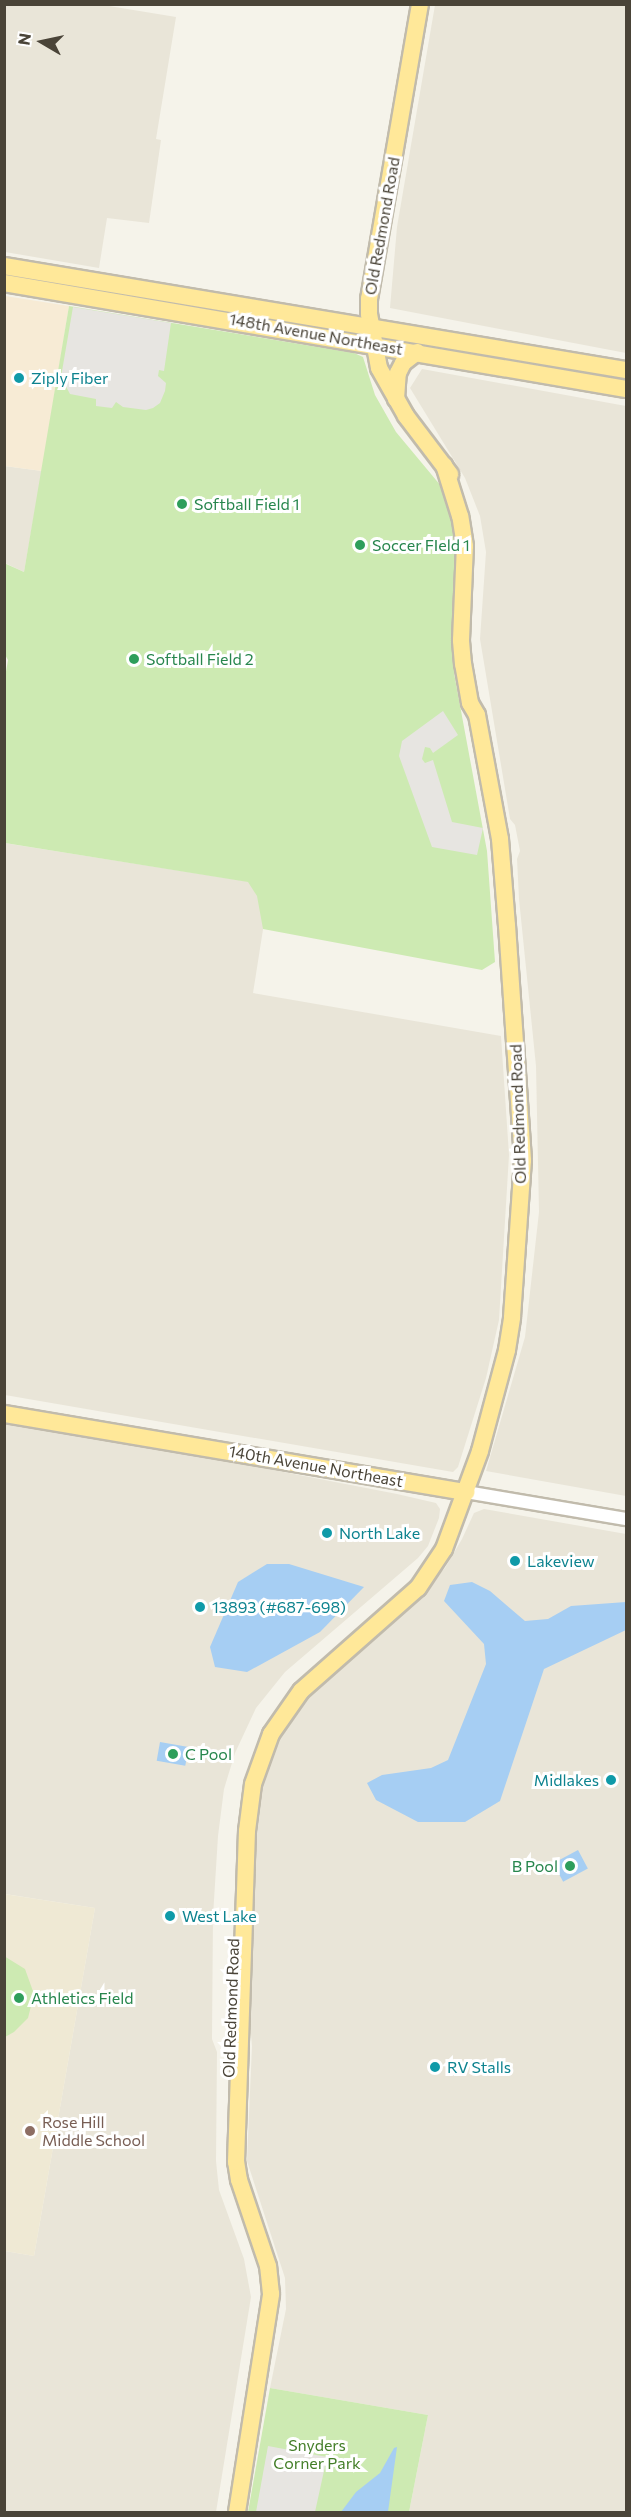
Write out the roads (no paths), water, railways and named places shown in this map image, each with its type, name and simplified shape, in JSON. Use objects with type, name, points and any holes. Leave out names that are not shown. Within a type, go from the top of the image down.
[{"type":"main road","name":"Old Redmond Road","points":[[237,2512],[271,2294],[268,2266],[239,2180],[236,2162],[245,1875],[253,1784],[271,1734],[301,1690],[321,1670],[418,1588],[444,1549],[466,1492],[507,1350],[523,1160],[500,839],[477,715],[481,703],[471,640],[475,546],[470,514],[460,488],[396,400],[379,368],[370,327],[369,299],[420,4]]},
{"type":"main road","name":"148th Avenue Northeast","points":[[4,266],[627,370]]},
{"type":"main road","name":"148th Avenue Northeast","points":[[4,283],[374,344],[627,389]]},
{"type":"main road","points":[[396,400],[398,373],[403,363],[417,352]]},
{"type":"main road","name":"140th Avenue Northeast","points":[[4,1414],[466,1492]]},
{"type":"main road","name":"Old Redmond Road","points":[[229,2512],[262,2291],[254,2254],[230,2184],[226,2159],[239,1822],[245,1782],[256,1744],[268,1719],[295,1683],[413,1579],[427,1572]]},
{"type":"street","name":"140th Avenue Northeast","points":[[466,1492],[627,1519]]},
{"type":"water","points":[[267,1564],[289,1564],[364,1587],[320,1632],[247,1672],[215,1667],[210,1647],[238,1582]]},
{"type":"water","points":[[472,1582],[490,1591],[525,1621],[548,1619],[571,1606],[626,1602],[626,1630],[544,1669],[500,1801],[465,1822],[418,1822],[376,1800],[367,1783],[382,1775],[431,1768],[448,1760],[486,1664],[484,1644],[444,1601],[450,1585]]},
{"type":"water","name":"C Pool","points":[[160,1742],[189,1747],[185,1766],[157,1761]]},
{"type":"water","name":"B Pool","points":[[578,1850],[588,1869],[563,1882],[553,1863]]},
{"type":"water","points":[[397,2447],[388,2512],[341,2512],[356,2492],[380,2473],[394,2448]]},
{"type":"place","name":"Ziply Fiber","points":[[19,378]]},
{"type":"place","name":"Softball Field 1","points":[[182,504]]},
{"type":"place","name":"Soccer FIeld 1","points":[[360,545]]},
{"type":"place","name":"Softball Field 2","points":[[134,659]]},
{"type":"place","name":"North Lake","points":[[327,1533]]},
{"type":"place","name":"Lakeview","points":[[515,1561]]},
{"type":"place","name":"13893 (#687-698)","points":[[200,1607]]},
{"type":"place","name":"C Pool","points":[[173,1754]]},
{"type":"place","name":"Midlakes","points":[[611,1780]]},
{"type":"place","name":"B Pool","points":[[570,1866]]},
{"type":"place","name":"West Lake","points":[[170,1916]]},
{"type":"place","name":"Athletics Field","points":[[19,1998]]},
{"type":"place","name":"RV Stalls","points":[[435,2067]]},
{"type":"place","name":"Rose Hill Middle School","points":[[30,2131]]},
{"type":"park label","name":"Snyders Corner Park","points":[[317,2454]]}]
